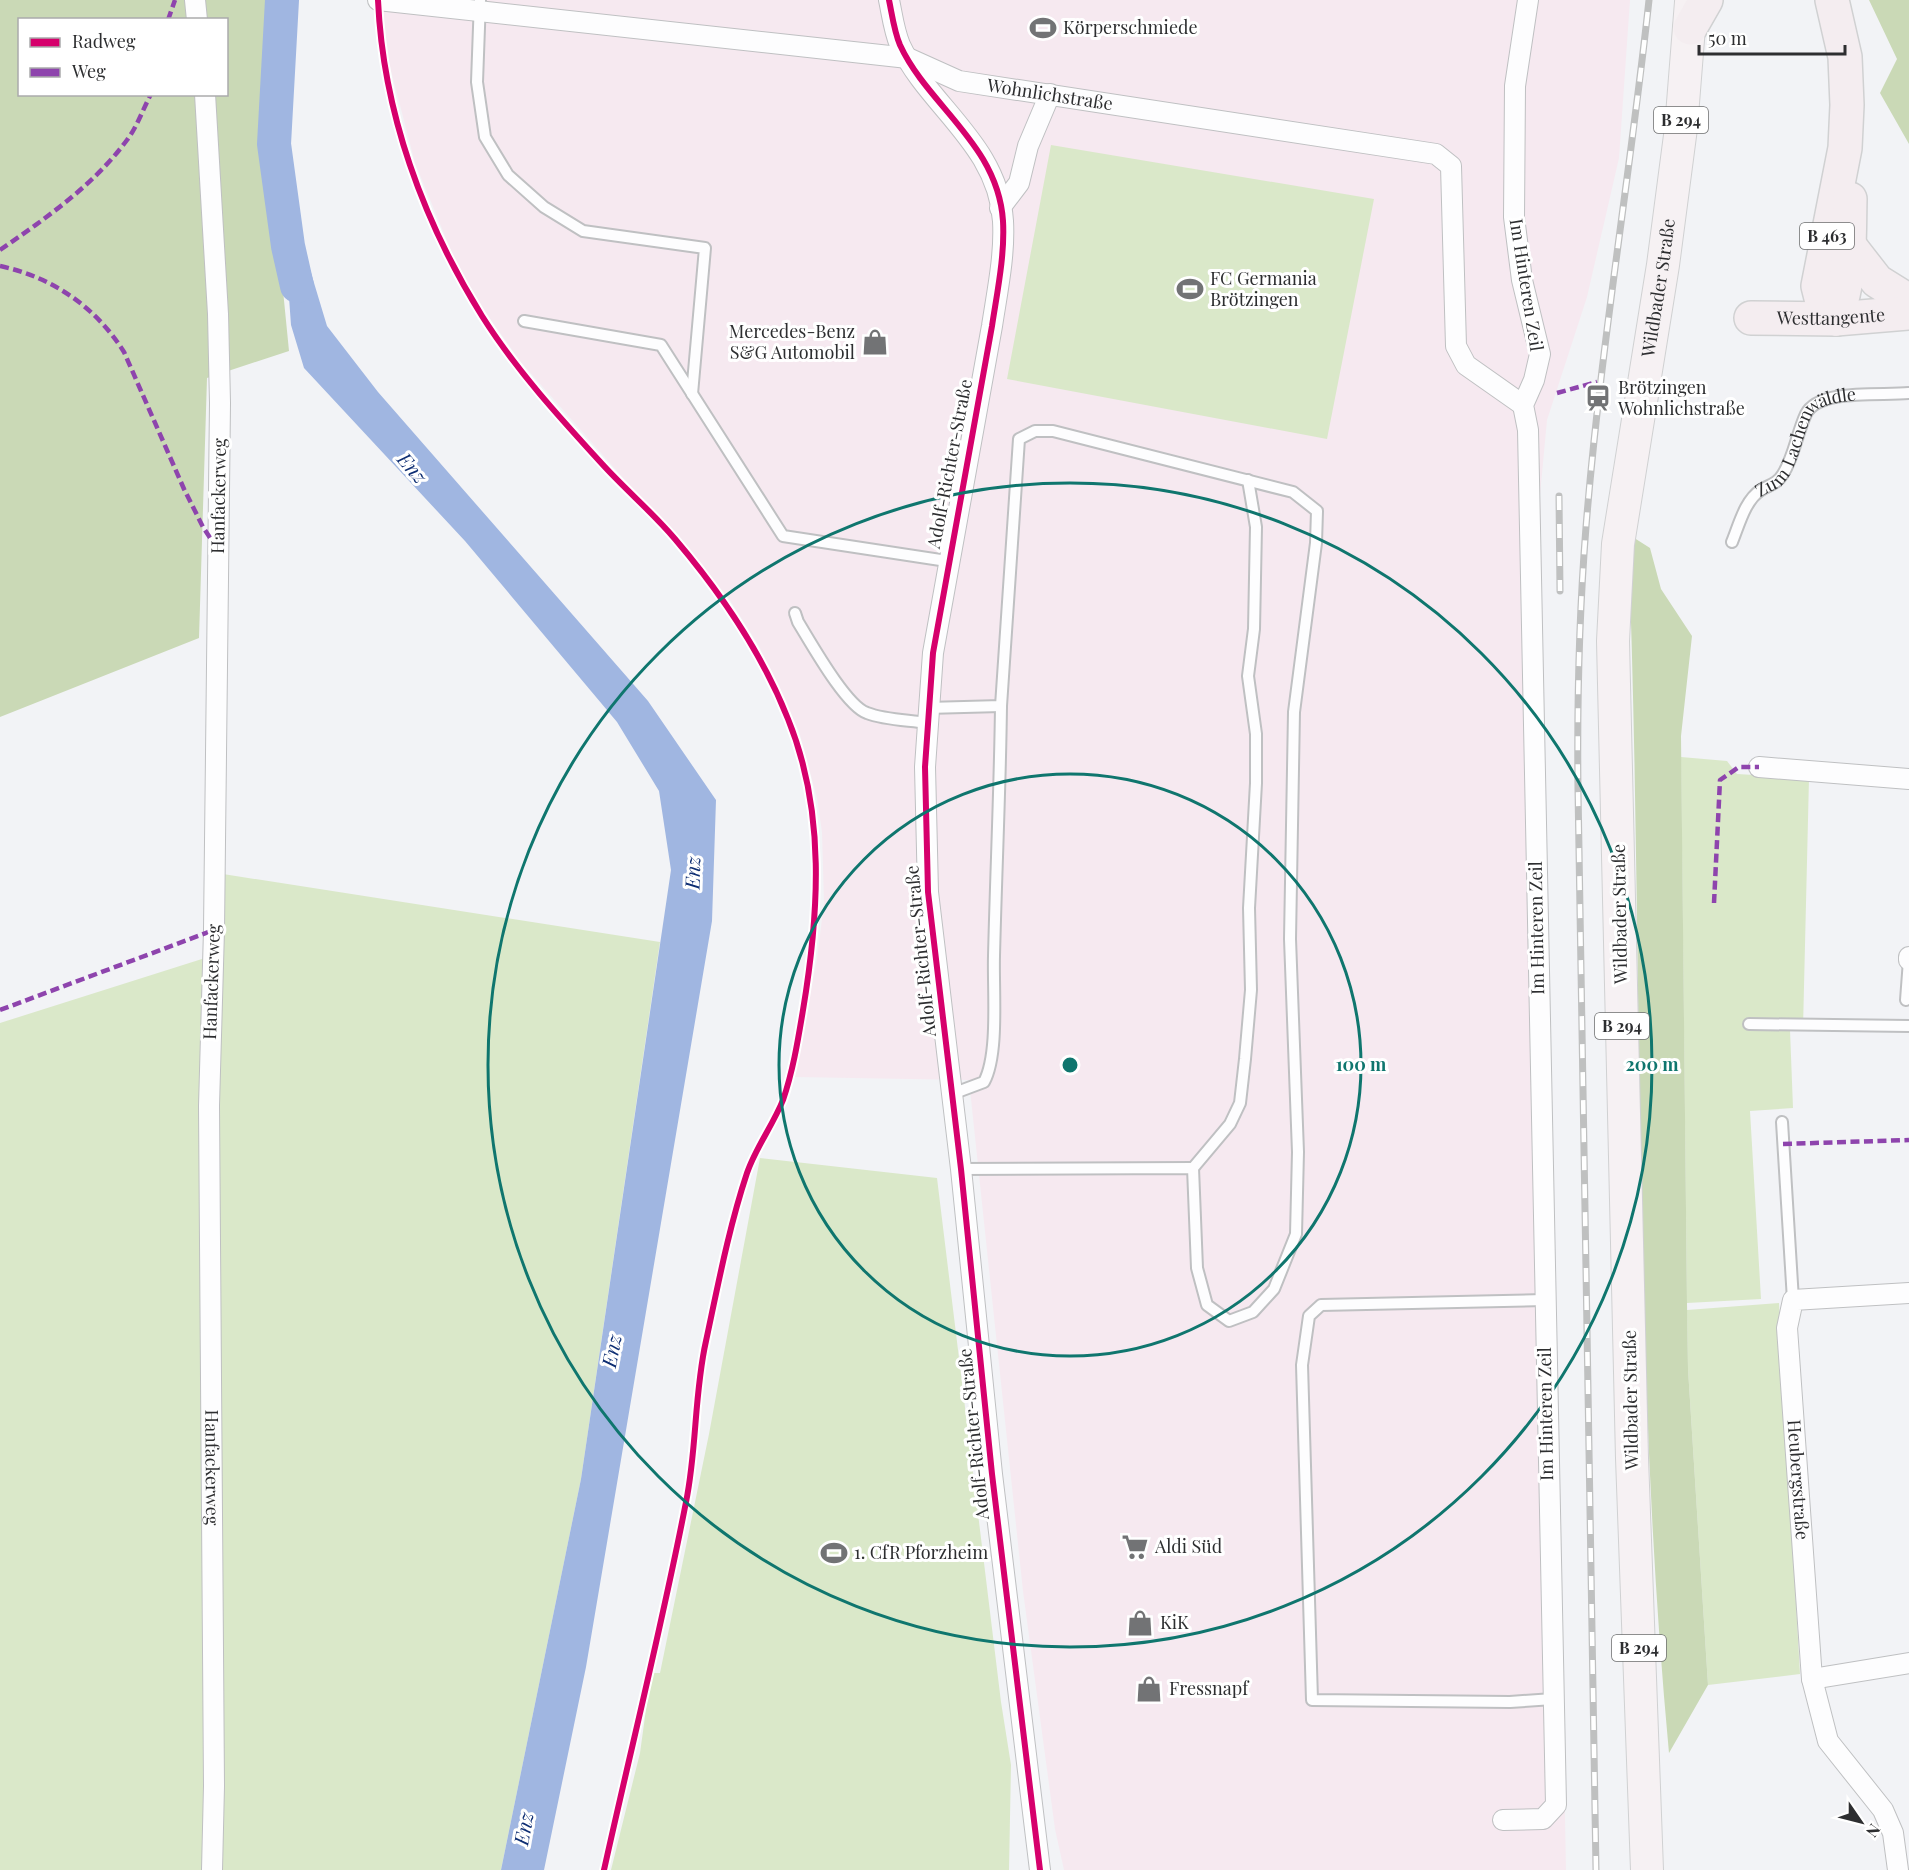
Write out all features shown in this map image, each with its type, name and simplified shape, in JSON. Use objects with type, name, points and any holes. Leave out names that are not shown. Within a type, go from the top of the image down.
[{"type":"highway","points":[[1690,14],[1706,0]]},
{"type":"highway","name":"B 463","points":[[1829,4],[1845,57],[1847,105],[1845,148],[1818,286],[1822,302],[1836,319]]},
{"type":"highway","name":"B 463","points":[[1836,319],[1846,292],[1849,246],[1850,188],[1845,148]]},
{"type":"highway","name":"B 463","points":[[1849,246],[1876,281],[1909,301]]},
{"type":"highway","name":"Westtangente","points":[[1751,318],[1836,319],[1909,313]]},
{"type":"main road","name":"Wildbader Straße","points":[[1647,1870],[1632,1458],[1612,641],[1618,544],[1663,265],[1690,14]]},
{"type":"street","points":[[195,0],[197,18]]},
{"type":"street","name":"Wohnlichstraße","points":[[378,0],[480,5],[908,58],[959,81],[1436,154],[1451,166],[1456,346],[1466,364],[1523,405]]},
{"type":"street","name":"Adolf-Richter-Straße","points":[[889,0],[900,44],[980,154],[992,180],[1003,221],[998,289],[947,561],[927,715],[924,833],[927,892],[961,1169],[992,1474],[1040,1870]]},
{"type":"street","name":"Im Hinteren Zeil","points":[[1503,1820],[1543,1819],[1556,1805],[1528,442],[1523,405],[1534,380],[1540,354],[1522,280],[1514,217],[1515,86],[1528,0]]},
{"type":"street","points":[[1000,208],[1019,183],[1028,146],[1050,94]]},
{"type":"street","name":"Hanfackerweg","points":[[206,96],[218,314],[220,403],[214,930],[209,1106],[214,1786],[212,1870]]},
{"type":"street","points":[[1758,767],[1909,779]]},
{"type":"street","points":[[1793,1300],[1909,1293]]},
{"type":"street","name":"Heubergstraße","points":[[1793,1300],[1787,1328],[1812,1679],[1828,1741],[1883,1810],[1893,1833],[1898,1870]]},
{"type":"street","points":[[1812,1679],[1909,1663]]},
{"type":"lane","points":[[480,5],[477,82],[485,137],[508,175],[544,207],[583,231],[705,248],[692,394]]},
{"type":"lane","points":[[524,321],[661,345],[783,536],[947,561]]},
{"type":"lane","name":"Zum Lachenwäldle","points":[[1732,542],[1748,504],[1760,491],[1773,485],[1783,474],[1807,412],[1816,403],[1828,396],[1909,393]]},
{"type":"lane","points":[[951,1094],[984,1082],[991,1069],[994,1054],[992,1018],[1000,837],[1001,706],[1019,439],[1035,431],[1053,431],[1248,480],[1293,492],[1317,511],[1316,543],[1294,712],[1290,939],[1298,1152],[1296,1234],[1274,1289],[1253,1312],[1229,1321],[1207,1305],[1197,1268],[1193,1168],[1230,1124],[1240,1103],[1251,990],[1249,908],[1256,783],[1256,734],[1248,675],[1254,629],[1256,527],[1248,480]]},
{"type":"lane","points":[[795,613],[831,674],[857,707],[867,714],[927,715],[1001,706]]},
{"type":"lane","points":[[1906,1000],[1909,959]]},
{"type":"lane","points":[[1749,1024],[1909,1026]]},
{"type":"lane","points":[[1782,1122],[1793,1300]]},
{"type":"lane","points":[[961,1169],[1193,1168]]},
{"type":"lane","points":[[1544,1300],[1321,1305],[1309,1317],[1302,1365],[1312,1700],[1510,1702],[1553,1700]]},
{"type":"shaded area","points":[[382,0],[1630,0],[1619,158],[1587,297],[1547,420],[1540,495],[1566,1870],[1064,1870],[1055,1829],[1023,1591],[969,1080],[794,1077],[817,959],[824,903],[822,832],[817,798],[799,731],[759,646],[728,597],[520,361],[484,310],[457,265],[415,163],[388,59]]},
{"type":"green space","points":[[0,0],[275,0],[268,139],[289,351],[207,378],[199,638],[0,717]]},
{"type":"green space","points":[[1869,0],[1909,0],[1909,144],[1880,93],[1897,59]]},
{"type":"green space","name":"FC Germania Brötzingen","points":[[1051,145],[1374,199],[1327,439],[1007,379]]},
{"type":"green space","points":[[1628,534],[1650,548],[1661,589],[1692,636],[1681,736],[1688,1369],[1708,1685],[1669,1753],[1657,1601],[1649,1449],[1640,1144],[1633,686]]},
{"type":"green space","points":[[1681,757],[1727,761],[1737,774],[1809,778],[1803,1029],[1790,1030],[1793,1108],[1750,1111],[1761,1299],[1687,1303]]},
{"type":"green space","points":[[223,874],[660,942],[581,1479],[501,1870],[0,1870],[0,1023],[224,952]]},
{"type":"green space","name":"1. CfR Pforzheim","points":[[760,1158],[937,1178],[1001,1702],[1011,1765],[1009,1870],[611,1870],[640,1753],[651,1673],[660,1673],[709,1434]]},
{"type":"green space","points":[[1779,1303],[1800,1674],[1708,1685],[1688,1369],[1687,1310]]},
{"type":"water","points":[[285,241],[302,243],[327,326],[378,392],[648,701],[716,800],[712,921],[586,1667],[544,1870],[501,1870],[581,1479],[671,870],[659,791],[617,722],[465,541],[304,368],[291,325]]},
{"type":"waterway","name":"Enz","points":[[282,0],[274,144],[288,246],[297,286]]},
{"type":"railway","points":[[1596,1870],[1578,790],[1579,659],[1592,461],[1649,0]]},
{"type":"railway","points":[[1559,496],[1560,591]]},
{"type":"marked path","points":[[169,18],[175,0]]},
{"type":"marked path","points":[[0,250],[84,187],[114,157],[131,135],[150,96]]},
{"type":"marked path","points":[[0,266],[55,286],[86,308],[113,336],[124,352],[184,489],[203,527],[218,550]]},
{"type":"marked path","points":[[1557,393],[1597,382]]},
{"type":"marked path","points":[[1714,903],[1720,780],[1739,767],[1759,767]]},
{"type":"marked path","points":[[0,1010],[214,930]]},
{"type":"marked path","points":[[1783,1144],[1909,1140]]},
{"type":"cycle path","points":[[378,0],[381,42],[398,124],[424,204],[461,280],[495,336],[524,375],[604,466],[675,539],[739,624],[766,671],[788,719],[809,790],[814,827],[816,863],[813,937],[795,1055],[783,1100],[747,1173],[724,1256],[702,1361],[690,1482],[657,1641],[604,1870]]},
{"type":"cycle path","points":[[889,0],[898,40],[912,67],[976,148],[989,170],[998,194],[1003,221],[1002,260],[992,326],[933,653],[925,767],[928,892],[961,1169],[992,1474],[1040,1870]]},
{"type":"place","name":"Körperschmiede","points":[[1043,28]]},
{"type":"place","name":"FC Germania Brötzingen","points":[[1190,289]]},
{"type":"place","name":"Mercedes-Benz S&G Automobil","points":[[875,342]]},
{"type":"place","name":"Brötzingen Wohnlichstraße","points":[[1598,398]]},
{"type":"place","name":"Aldi Süd","points":[[1135,1547]]},
{"type":"place","name":"1. CfR Pforzheim","points":[[834,1553]]},
{"type":"place","name":"KiK","points":[[1140,1623]]},
{"type":"place","name":"Fressnapf","points":[[1149,1689]]}]
